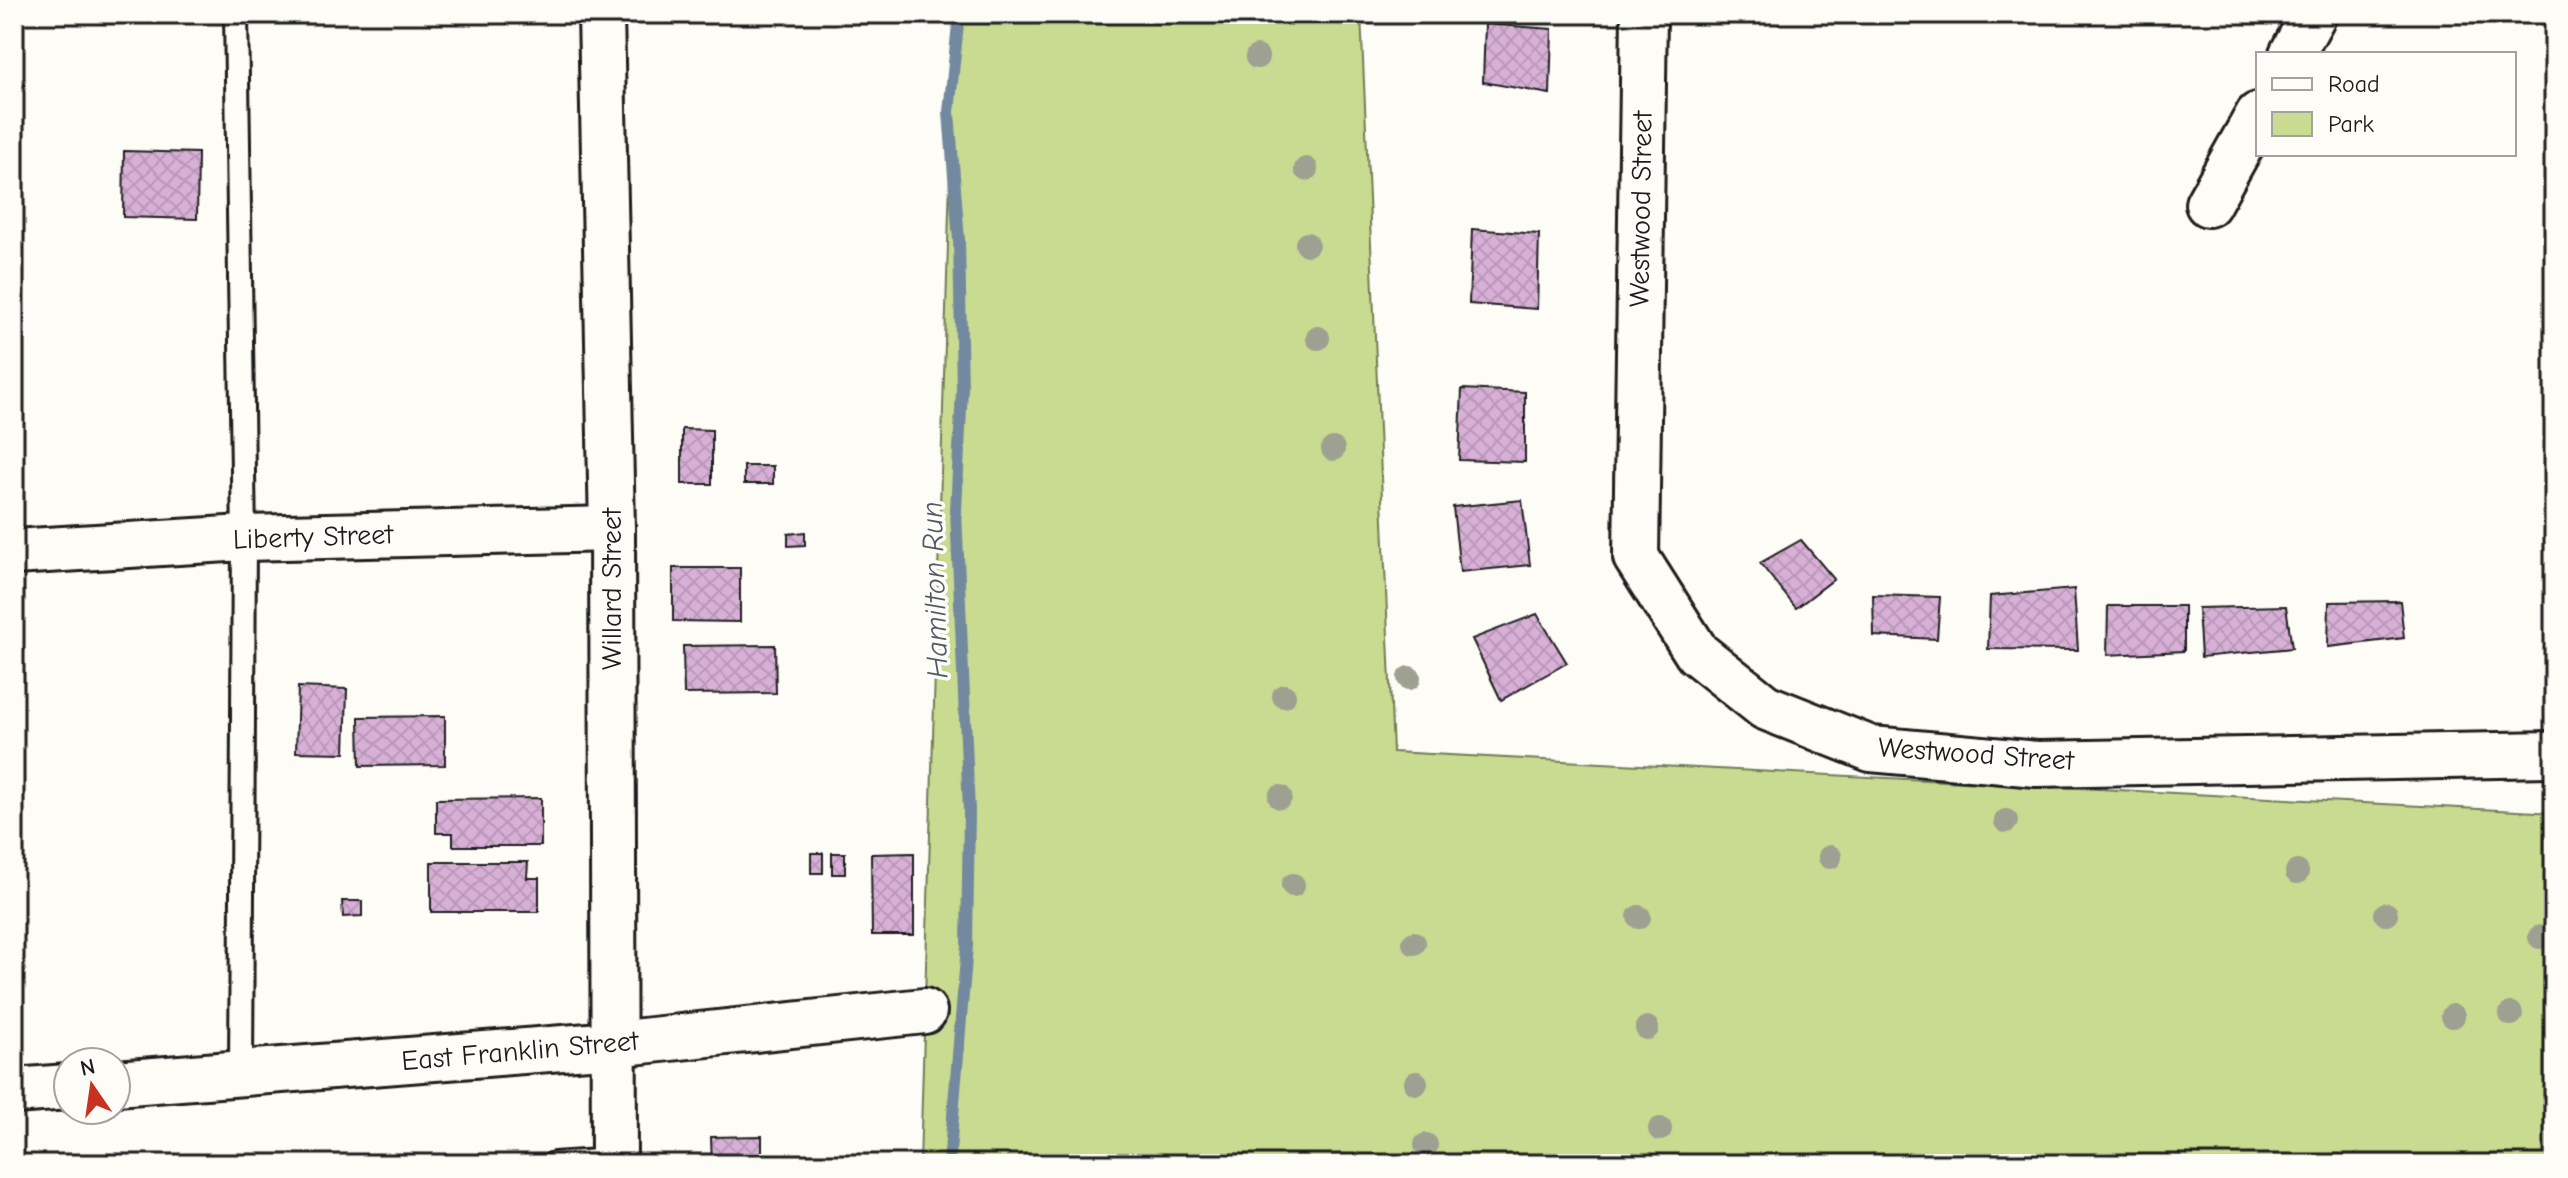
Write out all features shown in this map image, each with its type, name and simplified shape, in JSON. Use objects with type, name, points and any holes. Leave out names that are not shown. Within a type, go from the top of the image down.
[{"type":"street","name":"Willard Street","points":[[601,14],[612,529],[614,1162]]},
{"type":"street","name":"Westwood Street","points":[[1644,14],[1636,557],[1697,653],[1765,707],[1871,749],[2037,764],[2554,754]]},
{"type":"street","points":[[2293,52],[2314,14]]},
{"type":"street","points":[[2208,204],[2256,119]]},
{"type":"street","name":"Liberty Street","points":[[14,552],[244,538],[612,529]]},
{"type":"street","name":"East Franklin Street","points":[[132,1082],[614,1044],[924,1011]]},
{"type":"street","points":[[14,1091],[52,1088]]},
{"type":"lane","points":[[236,14],[244,538],[241,1073]]},
{"type":"lane","points":[[554,1164],[614,1162]]},
{"type":"green space","points":[[955,14],[1361,14],[1393,752],[2554,813],[2554,1164],[920,1164]]},
{"type":"building","points":[[1485,24],[1552,29],[1550,94],[1483,82]]},
{"type":"building","points":[[124,151],[198,153],[197,219],[123,217]]},
{"type":"building","points":[[1472,229],[1539,234],[1537,309],[1469,304]]},
{"type":"building","points":[[1462,389],[1525,392],[1525,462],[1459,460]]},
{"type":"building","points":[[682,429],[712,430],[712,484],[682,484]]},
{"type":"building","points":[[744,466],[773,466],[773,484],[744,484]]},
{"type":"building","points":[[1522,500],[1530,565],[1460,572],[1453,507]]},
{"type":"building","points":[[805,532],[805,545],[788,546],[788,534]]},
{"type":"building","points":[[1801,540],[1834,579],[1796,608],[1760,563]]},
{"type":"building","points":[[673,568],[740,568],[740,622],[673,621]]},
{"type":"building","points":[[2074,589],[2078,650],[1988,649],[1990,596]]},
{"type":"building","points":[[1873,595],[1940,597],[1937,639],[1874,636]]},
{"type":"building","points":[[2400,601],[2404,638],[2328,647],[2329,602]]},
{"type":"building","points":[[2108,606],[2184,606],[2184,651],[2107,655]]},
{"type":"building","points":[[2286,606],[2292,648],[2201,657],[2198,608]]},
{"type":"building","points":[[1537,614],[1567,663],[1501,700],[1472,639]]},
{"type":"building","points":[[775,645],[776,693],[684,694],[683,646]]},
{"type":"building","points":[[298,687],[347,689],[345,753],[296,752]]},
{"type":"building","points":[[445,716],[445,765],[360,766],[359,717]]},
{"type":"building","points":[[541,798],[541,846],[453,846],[453,833],[436,833],[436,799]]},
{"type":"building","points":[[811,853],[823,853],[823,873],[811,873]]},
{"type":"building","points":[[832,853],[845,853],[845,874],[832,874]]},
{"type":"building","points":[[914,853],[914,935],[872,935],[871,854]]},
{"type":"building","points":[[431,862],[528,862],[527,878],[539,878],[539,912],[431,912]]},
{"type":"building","points":[[342,901],[362,901],[362,916],[343,917]]},
{"type":"building","points":[[762,1136],[762,1164],[712,1164],[711,1137]]},
{"type":"waterway","name":"Hamilton Run","points":[[949,1164],[967,946],[969,811],[956,511],[962,389],[959,240],[949,112],[959,14]]}]
